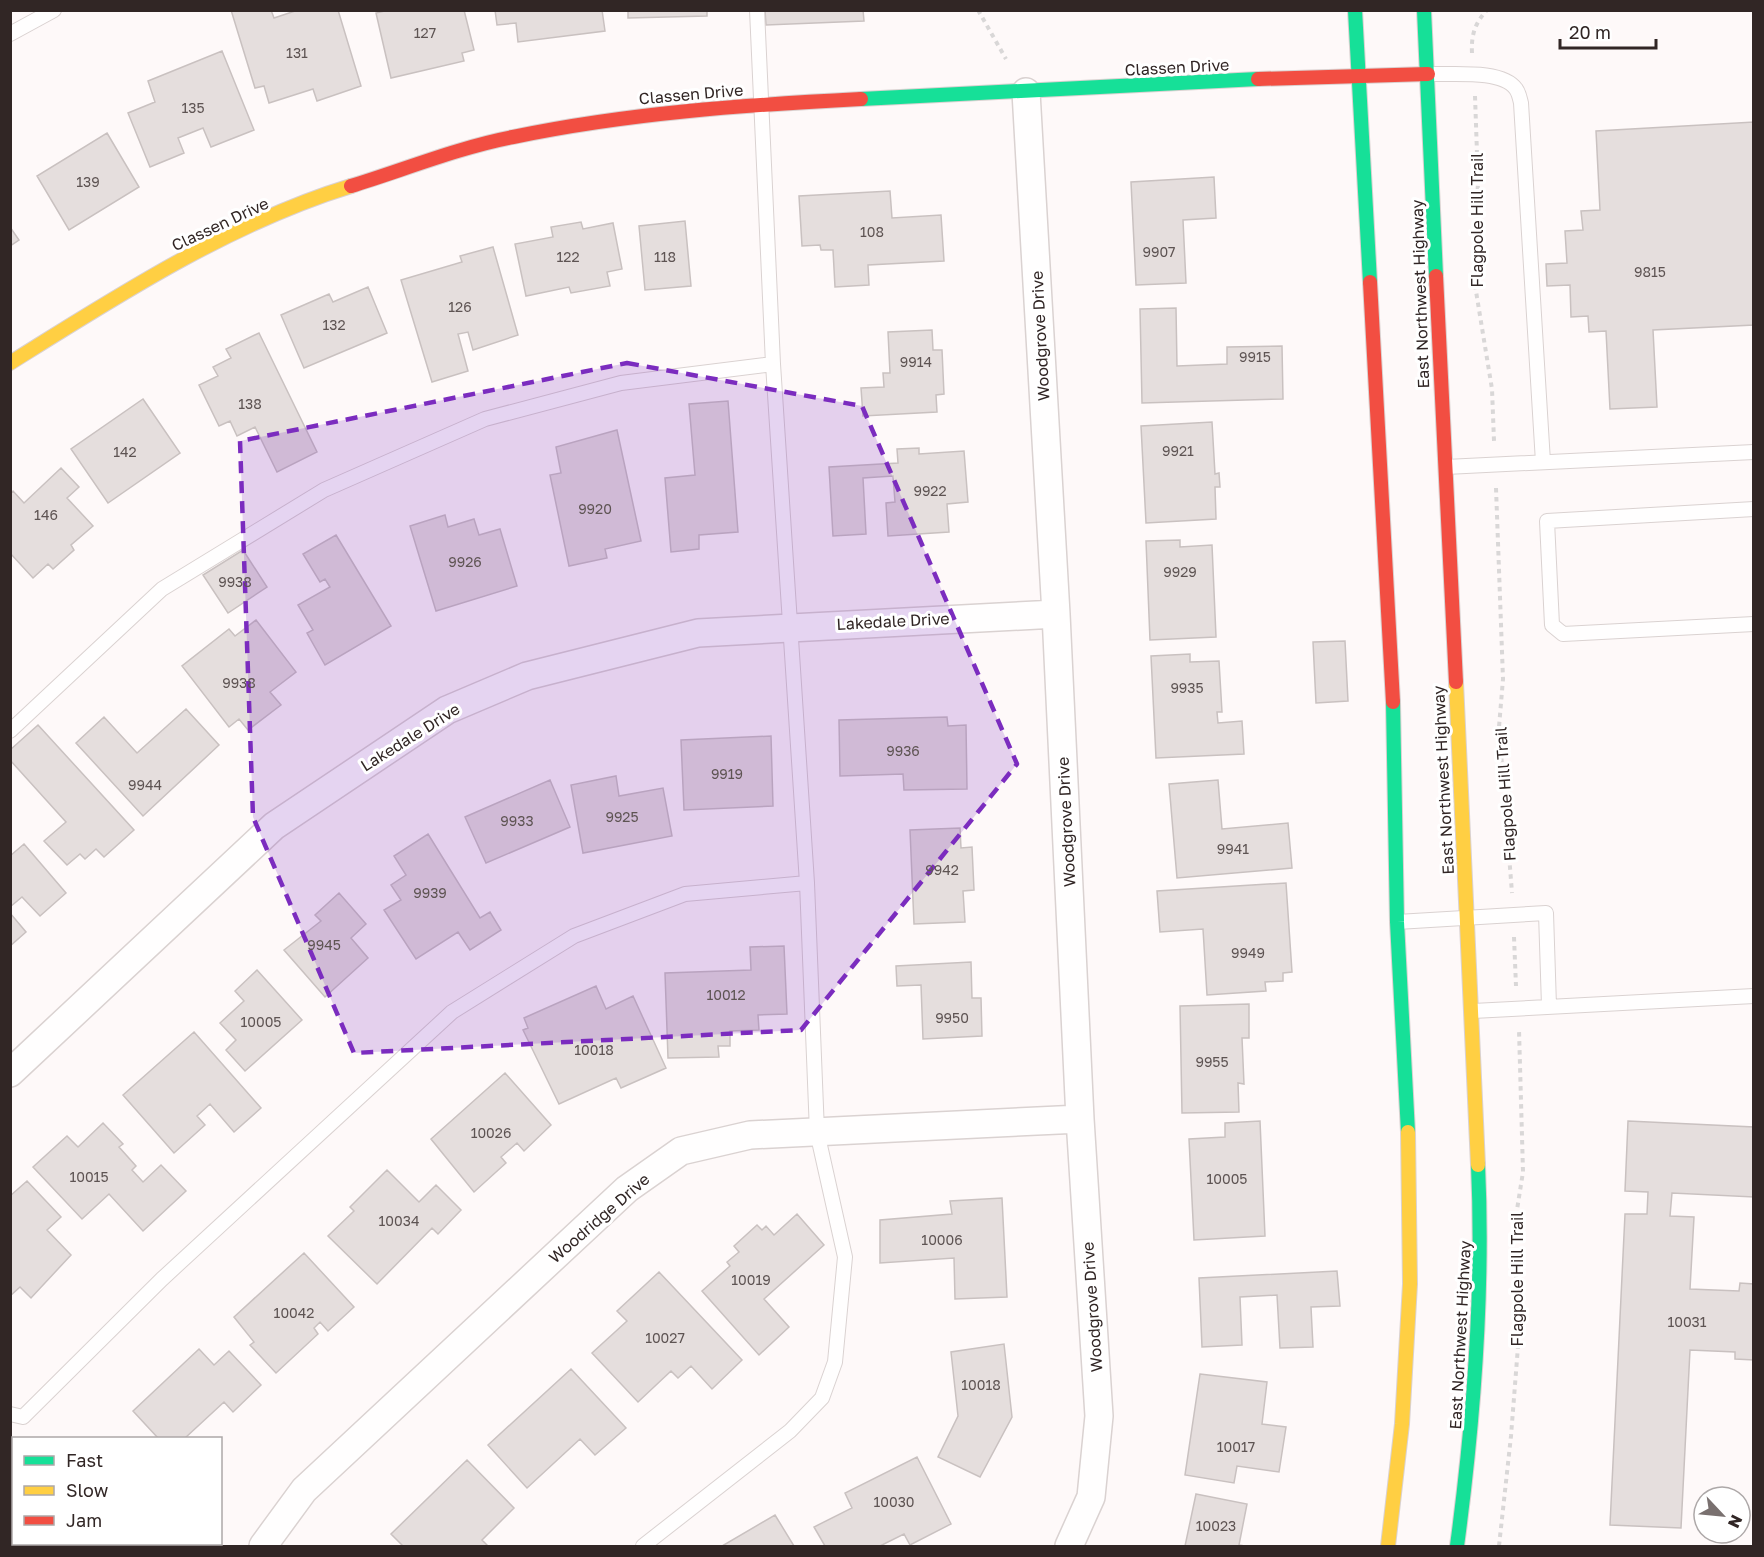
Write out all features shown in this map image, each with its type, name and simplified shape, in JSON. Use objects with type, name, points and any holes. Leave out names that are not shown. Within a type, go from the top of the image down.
[{"type":"main road","points":[[1355,10],[1395,731],[1397,922],[1408,1111],[1410,1284],[1402,1424],[1388,1546]]},
{"type":"main road","name":"East Northwest Highway","points":[[1424,10],[1466,918],[1473,1011],[1482,1245],[1481,1312],[1470,1452],[1457,1546]]},
{"type":"main road","name":"Classen Drive","points":[[10,363],[125,291],[216,242],[330,192],[510,137],[628,116],[759,104],[1358,75],[1428,74]]},
{"type":"street","name":"Woodgrove Drive","points":[[1026,92],[1056,614],[1080,1119],[1098,1416],[1091,1497],[1069,1546]]},
{"type":"street","name":"Lakedale Drive","points":[[10,1073],[274,826],[447,710],[526,676],[698,633],[791,626],[1056,614]]},
{"type":"street","name":"Woodridge Drive","points":[[263,1546],[304,1490],[627,1190],[681,1151],[750,1135],[1080,1119]]},
{"type":"lane","points":[[10,34],[54,10]]},
{"type":"lane","points":[[643,1546],[790,1431],[822,1398],[835,1362],[845,1257],[817,1132],[807,883],[773,364],[759,104],[757,10]]},
{"type":"lane","points":[[1428,74],[1492,75],[1505,80],[1516,89],[1521,103],[1543,462]]},
{"type":"lane","points":[[10,731],[162,589],[324,489],[485,419],[621,383],[773,364]]},
{"type":"lane","points":[[1444,468],[1754,452]]},
{"type":"lane","points":[[1754,509],[1547,521],[1552,625],[1563,634],[1754,624]]},
{"type":"lane","points":[[10,1414],[23,1417],[162,1279],[452,1012],[574,936],[685,894],[807,883]]},
{"type":"lane","points":[[1397,922],[1546,913],[1549,1006]]},
{"type":"lane","points":[[1473,1011],[1754,996]]},
{"type":"path","points":[[978,10],[1026,92]]},
{"type":"path","name":"Flagpole Hill Trail","points":[[1487,10],[1478,21],[1471,39],[1478,182],[1474,279],[1492,389],[1503,679],[1499,727],[1513,914],[1523,1172],[1516,1224]]},
{"type":"path","name":"Flagpole Hill Trail","points":[[1499,1546],[1511,1437],[1521,1308],[1516,1269]]},
{"type":"highlighted area","points":[[627,363],[862,406],[1017,764],[801,1030],[354,1053],[253,817],[240,441]]},
{"type":"building","points":[[231,10],[271,10],[274,18],[298,10],[338,10],[361,86],[317,101],[313,89],[269,103],[264,86],[255,88]]},
{"type":"building","points":[[389,10],[464,10],[474,50],[462,53],[464,61],[391,78],[376,13]]},
{"type":"building","points":[[495,10],[602,10],[605,31],[518,42],[516,23],[497,25]]},
{"type":"building","points":[[628,10],[707,10],[707,16],[628,18]]},
{"type":"building","points":[[765,10],[863,10],[864,21],[766,25]]},
{"type":"building","points":[[222,51],[254,130],[211,147],[203,128],[178,138],[184,153],[150,167],[128,113],[155,102],[148,81]]},
{"type":"building","points":[[1754,122],[1754,325],[1653,330],[1657,407],[1610,409],[1606,331],[1589,332],[1588,316],[1571,317],[1570,285],[1547,286],[1546,264],[1567,263],[1565,231],[1583,230],[1581,211],[1600,210],[1596,131]]},
{"type":"building","points":[[107,133],[139,187],[69,230],[37,176]]},
{"type":"building","points":[[1214,177],[1216,218],[1183,220],[1186,283],[1136,285],[1131,182]]},
{"type":"building","points":[[890,191],[892,218],[941,215],[944,261],[868,265],[869,285],[835,287],[833,250],[821,250],[820,245],[802,246],[799,196]]},
{"type":"building","points":[[685,221],[691,286],[645,290],[639,226]]},
{"type":"building","points":[[581,222],[583,229],[613,223],[622,269],[607,272],[610,286],[571,293],[569,287],[526,296],[515,244],[553,237],[551,227]]},
{"type":"building","points":[[10,227],[19,240],[10,246]]},
{"type":"building","points":[[493,247],[518,335],[473,350],[468,332],[458,334],[468,371],[432,382],[401,280],[462,262],[460,256]]},
{"type":"building","points":[[368,287],[387,333],[304,368],[281,315],[329,294],[333,302]]},
{"type":"building","points":[[1176,308],[1177,366],[1227,364],[1227,347],[1282,346],[1283,399],[1142,403],[1140,309]]},
{"type":"building","points":[[932,330],[933,350],[942,350],[944,394],[936,395],[937,412],[863,416],[861,388],[884,387],[883,373],[890,373],[888,332]]},
{"type":"building","points":[[259,333],[317,452],[277,472],[255,427],[237,436],[230,421],[219,426],[199,385],[218,376],[213,367],[231,358],[226,349]]},
{"type":"building","points":[[143,399],[180,453],[108,503],[71,449]]},
{"type":"building","points":[[728,401],[738,532],[699,535],[699,549],[671,552],[665,478],[695,475],[689,404]]},
{"type":"building","points":[[1212,422],[1215,474],[1219,473],[1220,487],[1215,487],[1216,519],[1146,523],[1141,426]]},
{"type":"building","points":[[617,430],[641,541],[605,549],[607,558],[569,566],[550,475],[561,473],[556,447]]},
{"type":"building","points":[[919,448],[919,454],[964,451],[968,502],[947,504],[949,532],[888,536],[886,503],[895,502],[893,476],[863,478],[866,534],[833,536],[829,467],[898,463],[897,449]]},
{"type":"building","points":[[61,468],[79,487],[67,498],[93,526],[71,545],[74,550],[53,569],[48,564],[33,578],[10,553],[10,494],[13,491],[24,503]]},
{"type":"building","points":[[445,515],[448,527],[474,519],[479,535],[500,529],[517,586],[436,611],[410,526]]},
{"type":"building","points":[[336,535],[391,626],[325,665],[307,633],[313,630],[298,605],[330,587],[325,579],[320,582],[303,554]]},
{"type":"building","points":[[1180,540],[1180,547],[1212,545],[1216,637],[1150,640],[1146,541]]},
{"type":"building","points":[[243,550],[267,587],[228,613],[203,575]]},
{"type":"building","points":[[256,620],[296,672],[270,692],[281,705],[248,730],[239,719],[229,727],[182,666],[229,629],[235,636]]},
{"type":"building","points":[[1345,641],[1348,701],[1316,703],[1313,642]]},
{"type":"building","points":[[1190,654],[1190,662],[1219,661],[1222,712],[1217,712],[1218,723],[1242,721],[1244,754],[1156,758],[1151,656]]},
{"type":"building","points":[[186,709],[219,745],[143,816],[76,743],[104,717],[137,753]]},
{"type":"building","points":[[947,717],[948,726],[966,725],[967,789],[904,790],[903,774],[840,776],[839,720]]},
{"type":"building","points":[[38,725],[134,830],[104,857],[96,849],[85,859],[80,854],[67,865],[44,841],[66,822],[10,760],[10,750]]},
{"type":"building","points":[[771,736],[773,806],[684,810],[681,740]]},
{"type":"building","points":[[616,776],[619,796],[663,788],[672,836],[583,853],[571,785]]},
{"type":"building","points":[[550,780],[570,827],[486,863],[465,817]]},
{"type":"building","points":[[1218,780],[1222,829],[1288,823],[1292,868],[1177,878],[1169,784]]},
{"type":"building","points":[[960,828],[961,848],[972,847],[974,890],[963,891],[965,922],[914,924],[910,830]]},
{"type":"building","points":[[428,834],[480,918],[490,912],[501,930],[470,950],[458,932],[416,959],[384,910],[401,900],[391,885],[406,875],[394,856]]},
{"type":"building","points":[[24,844],[66,893],[40,916],[22,897],[10,907],[10,856]]},
{"type":"building","points":[[1286,883],[1292,972],[1283,973],[1283,981],[1265,982],[1266,991],[1207,995],[1203,929],[1160,932],[1157,891]]},
{"type":"building","points":[[339,893],[366,924],[351,938],[368,958],[325,997],[284,950],[321,921],[315,915]]},
{"type":"building","points":[[10,913],[26,932],[10,946]]},
{"type":"building","points":[[784,946],[787,1014],[758,1015],[759,1030],[730,1031],[730,1046],[718,1046],[719,1057],[668,1058],[665,973],[751,970],[750,947]]},
{"type":"building","points":[[971,962],[972,998],[981,998],[982,1036],[923,1039],[921,985],[897,986],[896,966]]},
{"type":"building","points":[[257,970],[302,1020],[245,1071],[226,1050],[236,1040],[220,1023],[244,1001],[235,991]]},
{"type":"building","points":[[596,986],[606,1009],[633,996],[666,1068],[621,1088],[616,1078],[559,1104],[523,1030],[528,1028],[524,1018]]},
{"type":"building","points":[[1249,1004],[1249,1038],[1242,1038],[1244,1084],[1238,1083],[1239,1112],[1182,1113],[1180,1006]]},
{"type":"building","points":[[194,1032],[261,1108],[234,1132],[210,1104],[197,1116],[205,1125],[174,1153],[123,1095]]},
{"type":"building","points":[[505,1073],[551,1125],[524,1151],[517,1143],[501,1157],[506,1163],[474,1192],[431,1139]]},
{"type":"building","points":[[1260,1121],[1265,1236],[1194,1240],[1189,1139],[1225,1137],[1225,1123]]},
{"type":"building","points":[[1628,1121],[1754,1127],[1754,1197],[1672,1193],[1670,1216],[1694,1217],[1690,1289],[1739,1291],[1740,1283],[1754,1284],[1754,1360],[1735,1359],[1735,1352],[1690,1350],[1681,1528],[1610,1525],[1625,1214],[1647,1214],[1648,1192],[1625,1191]]},
{"type":"building","points":[[103,1123],[123,1144],[119,1147],[136,1166],[132,1170],[143,1182],[161,1165],[186,1191],[143,1231],[109,1194],[82,1219],[33,1167],[67,1136],[78,1147]]},
{"type":"building","points":[[387,1170],[419,1202],[436,1185],[461,1210],[438,1234],[432,1228],[377,1284],[328,1236],[354,1211],[350,1207]]},
{"type":"building","points":[[27,1181],[61,1217],[47,1230],[71,1255],[31,1298],[20,1287],[10,1296],[10,1196]]},
{"type":"building","points":[[1002,1198],[1007,1297],[955,1299],[954,1258],[880,1263],[880,1220],[952,1214],[950,1201]]},
{"type":"building","points":[[797,1214],[824,1245],[764,1299],[789,1327],[759,1355],[702,1291],[730,1266],[727,1262],[739,1252],[734,1246],[757,1225],[762,1230],[766,1226],[774,1235]]},
{"type":"building","points":[[304,1253],[354,1307],[328,1331],[320,1322],[314,1328],[318,1334],[276,1373],[250,1345],[254,1342],[234,1317]]},
{"type":"building","points":[[1337,1271],[1340,1306],[1311,1307],[1313,1347],[1280,1348],[1277,1295],[1240,1297],[1242,1345],[1202,1347],[1199,1278]]},
{"type":"building","points":[[659,1272],[742,1360],[712,1389],[691,1366],[678,1378],[671,1371],[638,1402],[592,1353],[627,1321],[617,1311]]},
{"type":"building","points":[[1004,1344],[1012,1417],[980,1477],[938,1457],[958,1416],[951,1352]]},
{"type":"building","points":[[199,1349],[214,1365],[229,1351],[261,1385],[233,1412],[224,1402],[186,1437],[157,1437],[133,1411]]},
{"type":"building","points":[[571,1369],[626,1428],[595,1455],[580,1439],[527,1488],[488,1445]]},
{"type":"building","points":[[1200,1374],[1267,1382],[1262,1424],[1286,1427],[1279,1472],[1237,1466],[1234,1483],[1185,1475]]},
{"type":"building","points":[[917,1457],[951,1524],[910,1545],[904,1534],[880,1546],[825,1546],[814,1527],[852,1508],[845,1493]]},
{"type":"building","points":[[467,1460],[514,1508],[482,1540],[487,1545],[403,1546],[391,1534]]},
{"type":"building","points":[[1196,1494],[1247,1504],[1239,1545],[1245,1546],[1185,1546]]},
{"type":"building","points":[[12,1498],[12,1545],[51,1546],[10,1546]]},
{"type":"building","points":[[775,1515],[794,1546],[722,1546]]},
{"type":"building","points":[[76,1545],[152,1545],[152,1546]]},
{"type":"traffic: fast","points":[[1355,10],[1370,282]]},
{"type":"traffic: fast","points":[[1424,10],[1436,276]]},
{"type":"traffic: fast","points":[[861,99],[1258,79]]},
{"type":"traffic: fast","points":[[1393,702],[1397,922],[1408,1132]]},
{"type":"traffic: fast","points":[[1457,1546],[1476,1356],[1480,1261],[1478,1165]]},
{"type":"traffic: slow","points":[[10,363],[175,263],[262,220],[306,201],[351,186]]},
{"type":"traffic: slow","points":[[1456,682],[1478,1165]]},
{"type":"traffic: slow","points":[[1388,1546],[1402,1424],[1410,1284],[1408,1132]]},
{"type":"traffic: jam","points":[[1258,79],[1428,74]]},
{"type":"traffic: jam","points":[[351,186],[473,147],[556,129],[686,111],[861,99]]},
{"type":"traffic: jam","points":[[1436,276],[1456,682]]},
{"type":"traffic: jam","points":[[1370,282],[1393,702]]}]
